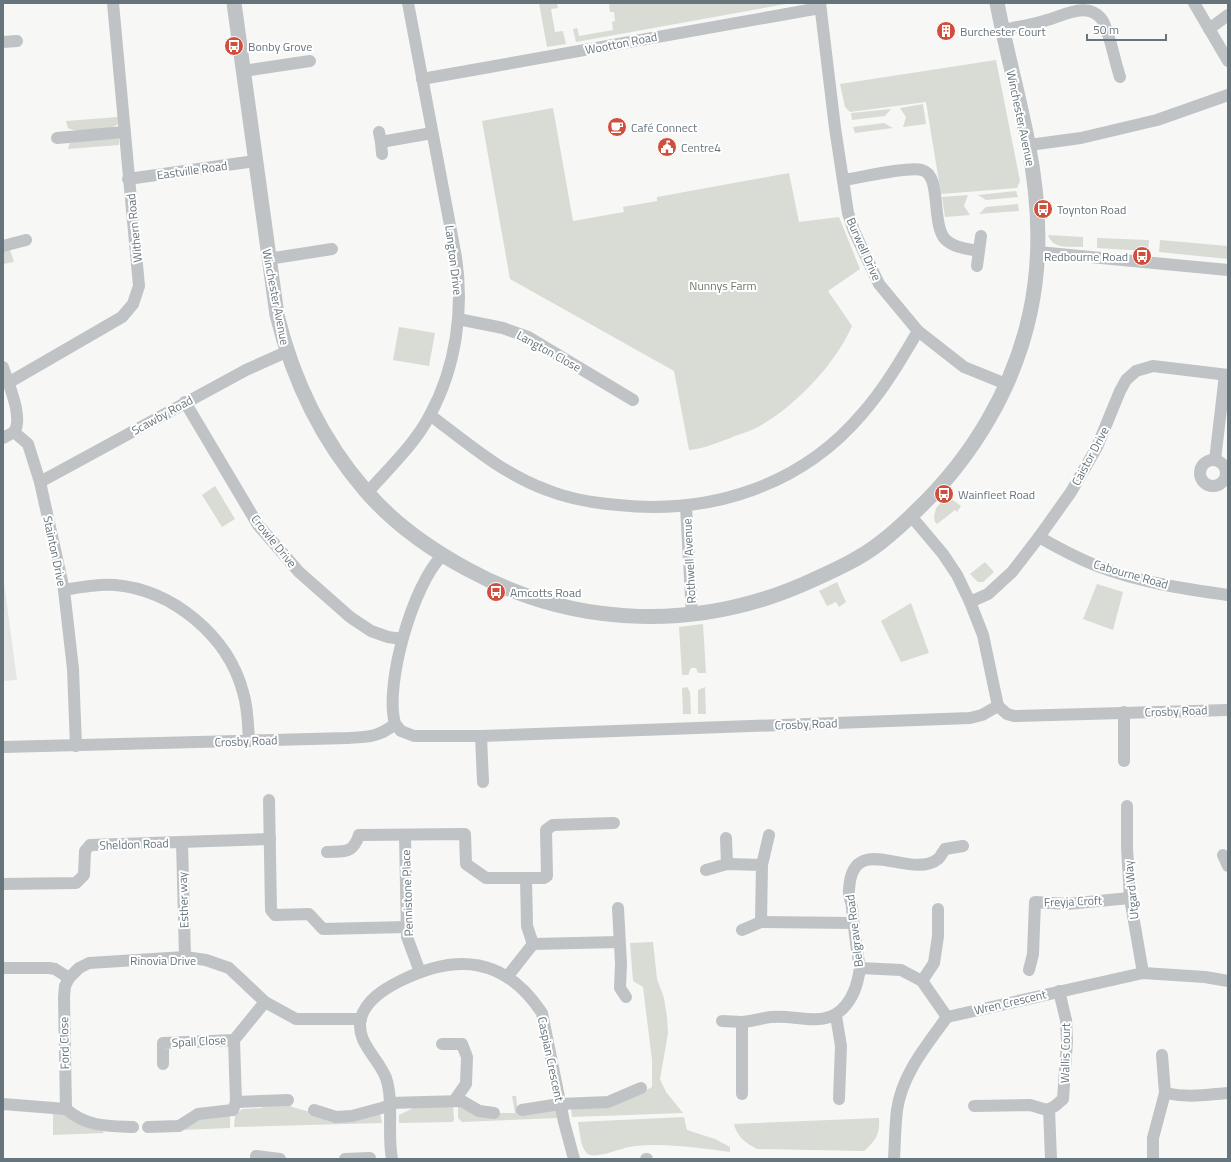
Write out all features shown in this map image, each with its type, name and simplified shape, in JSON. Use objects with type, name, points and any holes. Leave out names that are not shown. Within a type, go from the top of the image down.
[{"type":"street","name":"Withern Road","points":[[8,383],[122,317],[133,304],[139,286],[113,3]]},
{"type":"street","name":"Winchester Avenue","points":[[234,3],[268,259],[277,315],[286,352],[301,391],[320,428],[346,466],[367,493],[403,527],[442,556],[496,585],[554,605],[614,616],[675,617],[752,604],[798,587],[836,569],[879,544],[941,488],[966,456],[988,421],[1006,384],[1020,350],[1030,314],[1038,252],[1035,200],[1029,145],[997,3]]},
{"type":"street","name":"Langton Drive","points":[[367,493],[403,454],[430,415],[450,366],[458,319],[458,272],[408,3]]},
{"type":"street","points":[[1194,3],[1228,61]]},
{"type":"street","name":"Wootton Road","points":[[422,79],[820,5]]},
{"type":"street","name":"Burwell Drive","points":[[820,5],[848,213],[854,231],[879,284],[918,331],[964,367],[1006,384]]},
{"type":"street","points":[[1002,30],[1048,20],[1074,7],[1087,7],[1093,10],[1102,19],[1120,77]]},
{"type":"street","points":[[1209,29],[1228,15]]},
{"type":"street","points":[[3,42],[17,42]]},
{"type":"street","points":[[243,70],[310,61]]},
{"type":"street","points":[[1029,145],[1081,138],[1156,120],[1228,95]]},
{"type":"street","points":[[57,138],[124,132]]},
{"type":"street","points":[[382,154],[380,137],[432,133]]},
{"type":"street","name":"Eastville Road","points":[[128,179],[255,161]]},
{"type":"street","points":[[843,180],[913,169],[926,171],[933,182],[937,218],[942,234],[946,239],[958,247],[979,251]]},
{"type":"street","points":[[977,266],[982,236]]},
{"type":"street","points":[[3,246],[26,240]]},
{"type":"street","points":[[268,259],[332,250]]},
{"type":"street","points":[[1038,252],[1228,270]]},
{"type":"street","name":"Langton Close","points":[[458,319],[503,328],[528,337],[633,400]]},
{"type":"street","points":[[430,415],[506,470],[547,490],[585,500],[639,508],[686,507],[723,500],[743,494],[780,477],[816,456],[862,415],[887,382],[918,331]]},
{"type":"street","name":"Scawby Road","points":[[40,482],[185,402],[246,370],[286,352]]},
{"type":"street","name":"Caistor Drive","points":[[970,602],[988,594],[1012,572],[1071,492],[1097,447],[1120,391],[1131,375],[1144,368],[1153,366],[1226,375]]},
{"type":"street","points":[[3,367],[19,421],[14,432],[3,438]]},
{"type":"street","points":[[1215,460],[1226,375]]},
{"type":"street","name":"Crowle Drive","points":[[185,402],[258,525],[299,572],[350,617],[371,631],[388,637],[402,639]]},
{"type":"street","name":"Stainton Drive","points":[[14,432],[28,444],[40,482],[64,590],[73,669],[76,746]]},
{"type":"street","name":"Rothwell Avenue","points":[[686,507],[692,615]]},
{"type":"street","points":[[911,516],[943,554],[957,575],[970,602],[983,635],[998,706]]},
{"type":"street","name":"Cabourne Road","points":[[1039,537],[1091,563],[1120,574],[1197,591],[1228,595]]},
{"type":"street","points":[[395,724],[394,686],[402,639],[418,594],[433,565],[442,556]]},
{"type":"street","points":[[64,590],[100,585],[133,588],[156,594],[189,615],[222,647],[231,662],[243,692],[247,710],[249,741]]},
{"type":"street","name":"Crosby Road","points":[[3,747],[249,741],[374,736],[381,734],[395,724],[400,731],[414,736],[481,736],[970,718],[982,715],[998,706],[1007,714],[1014,716],[1228,710]]},
{"type":"street","points":[[1124,712],[1124,761]]},
{"type":"street","points":[[481,736],[483,782]]},
{"type":"street","points":[[268,800],[271,910],[276,915],[309,914],[323,929],[406,927]]},
{"type":"street","name":"Utgard Way","points":[[1127,806],[1127,848],[1130,898],[1143,973]]},
{"type":"street","points":[[533,944],[527,926],[526,878],[544,878],[547,876],[546,830],[552,825],[614,823]]},
{"type":"street","name":"Pennistone Place","points":[[328,852],[347,851],[354,848],[359,836],[465,834],[466,864],[486,878],[526,878]]},
{"type":"street","name":"Pennistone Place","points":[[405,835],[407,937],[420,972]]},
{"type":"street","points":[[761,922],[762,864],[769,835]]},
{"type":"street","points":[[726,838],[727,864]]},
{"type":"street","name":"Sheldon Road","points":[[3,884],[76,882],[84,875],[85,851],[90,846],[270,839]]},
{"type":"street","name":"Esther way","points":[[182,842],[185,957]]},
{"type":"street","name":"Belgrave Road","points":[[836,1016],[851,998],[856,989],[860,968],[852,924],[852,906],[849,890],[852,874],[860,861],[877,859],[908,863],[929,862],[937,859],[945,849],[963,846]]},
{"type":"street","points":[[706,870],[727,864],[762,864]]},
{"type":"street","name":"Freyja Croft","points":[[1029,970],[1033,954],[1035,902],[1067,904],[1130,898]]},
{"type":"street","points":[[618,908],[621,964],[620,988],[626,997]]},
{"type":"street","points":[[922,981],[934,963],[938,936],[938,909]]},
{"type":"street","points":[[742,930],[761,922],[852,924]]},
{"type":"street","points":[[533,944],[619,942]]},
{"type":"street","points":[[507,977],[533,944]]},
{"type":"street","name":"Rinovia Drive","points":[[69,978],[79,968],[89,963],[185,957],[206,960],[229,968],[265,1002],[296,1019],[361,1019]]},
{"type":"street","name":"Caspian Crescent","points":[[361,1019],[364,1009],[371,1001],[395,984],[434,966],[464,963],[494,970],[507,977],[521,987],[542,1013],[570,1150],[574,1159]]},
{"type":"street","points":[[3,968],[49,968],[55,969],[69,978]]},
{"type":"street","points":[[860,968],[901,970],[922,981],[947,1017],[921,1051],[903,1090],[897,1109],[894,1159]]},
{"type":"street","name":"Wren Crescent","points":[[947,1017],[1143,973],[1205,977],[1228,981]]},
{"type":"street","name":"Ford Close","points":[[66,1109],[64,998],[65,986],[69,978]]},
{"type":"street","name":"Wallis Court","points":[[1049,1109],[1055,1106],[1062,1099],[1065,1081],[1066,1020],[1059,991]]},
{"type":"street","name":"Spall Close","points":[[236,1102],[234,1040],[265,1002]]},
{"type":"street","points":[[722,1021],[742,1022],[771,1017],[796,1017],[820,1020],[836,1016],[841,1046],[839,1099]]},
{"type":"street","points":[[361,1019],[360,1030],[363,1042],[385,1076],[389,1088],[392,1159]]},
{"type":"street","points":[[742,1022],[742,1094]]},
{"type":"street","name":"Spall Close","points":[[163,1064],[162,1043],[234,1040]]},
{"type":"street","points":[[442,1044],[462,1044],[467,1057],[466,1084],[454,1101]]},
{"type":"street","points":[[1153,1159],[1153,1138],[1165,1093],[1162,1055]]},
{"type":"street","points":[[522,1110],[560,1104],[608,1102],[641,1088]]},
{"type":"street","points":[[1165,1093],[1183,1097],[1201,1097],[1228,1093]]},
{"type":"street","points":[[148,1127],[179,1126],[198,1114],[233,1110],[236,1102],[288,1100]]},
{"type":"street","points":[[314,1110],[336,1117],[352,1116],[389,1104],[462,1101],[479,1111],[494,1113]]},
{"type":"street","points":[[3,1104],[66,1109],[74,1116],[96,1126],[133,1127]]},
{"type":"street","points":[[974,1106],[1030,1105],[1049,1109],[1050,1159]]},
{"type":"street","points":[[256,1156],[280,1159]]},
{"type":"street","points":[[345,1159],[370,1158]]},
{"type":"shaded area","points":[[3,575],[17,680],[3,681]]},
{"type":"green space","points":[[539,3],[559,3],[557,4],[558,8],[551,9],[555,32],[563,31],[566,44],[547,47]]},
{"type":"green space","points":[[612,3],[791,3],[576,42],[573,29],[577,28],[579,36],[613,30],[612,22],[615,21],[614,12],[610,12],[609,5]]},
{"type":"green space","points":[[996,60],[1020,181],[1017,188],[941,194],[926,102],[850,112],[845,107],[840,84]]},
{"type":"green space","points":[[923,104],[926,124],[903,127],[906,117],[900,108]]},
{"type":"green space","name":"Nunnys Farm","points":[[553,108],[573,221],[624,212],[623,207],[657,201],[657,197],[789,173],[799,222],[839,217],[860,269],[828,291],[852,326],[835,356],[824,371],[797,398],[768,421],[754,429],[709,446],[689,450],[674,371],[510,279],[482,121]]},
{"type":"green space","points":[[891,109],[885,116],[852,120],[851,113]]},
{"type":"green space","points":[[118,117],[118,124],[109,128],[93,130],[72,130],[68,128],[66,121]]},
{"type":"green space","points":[[884,123],[893,128],[855,133],[853,127]]},
{"type":"green space","points":[[119,138],[119,145],[68,149],[70,142]]},
{"type":"green space","points":[[1016,191],[1018,197],[986,200],[978,195]]},
{"type":"green space","points":[[968,195],[964,206],[970,215],[945,217],[942,197]]},
{"type":"green space","points":[[1018,204],[1019,211],[979,214],[986,207]]},
{"type":"green space","points":[[1048,235],[1083,237],[1083,247],[1058,245],[1050,240]]},
{"type":"green space","points":[[1097,238],[1149,240],[1148,251],[1097,248]]},
{"type":"green space","points":[[1160,240],[1228,246],[1228,259],[1159,252]]},
{"type":"green space","points":[[3,250],[10,250],[14,262],[3,264]]},
{"type":"green space","points":[[399,327],[435,333],[429,366],[393,360]]},
{"type":"green space","points":[[215,486],[235,519],[222,527],[202,495]]},
{"type":"green space","points":[[947,496],[961,506],[957,512],[955,510],[937,524],[934,517],[936,508]]},
{"type":"green space","points":[[985,562],[994,572],[983,582],[978,582],[970,574]]},
{"type":"green space","points":[[837,582],[846,602],[839,607],[836,602],[827,606],[819,591]]},
{"type":"green space","points":[[1097,584],[1123,592],[1113,630],[1083,619]]},
{"type":"green space","points":[[911,603],[929,653],[901,662],[881,621]]},
{"type":"green space","points":[[703,624],[706,673],[698,673],[696,668],[691,668],[688,675],[682,675],[679,627]]},
{"type":"green space","points":[[687,687],[690,692],[691,714],[683,714],[682,688]]},
{"type":"green space","points":[[705,687],[706,714],[698,714],[698,690]]},
{"type":"green space","points":[[653,942],[657,979],[664,998],[668,1033],[660,1079],[666,1092],[683,1113],[572,1117],[571,1108],[633,1097],[652,1087],[652,1060],[643,987],[633,981],[630,943]]},
{"type":"green space","points":[[512,1096],[516,1096],[518,1112],[557,1107],[558,1118],[462,1122],[458,1118],[458,1103],[499,1113],[515,1113]]},
{"type":"green space","points":[[290,1102],[292,1107],[310,1112],[329,1121],[380,1113],[382,1123],[234,1127],[235,1115],[242,1109],[262,1108],[263,1104]]},
{"type":"green space","points":[[453,1103],[454,1120],[452,1122],[399,1123],[399,1115],[419,1105]]},
{"type":"green space","points":[[53,1109],[101,1129],[104,1133],[53,1135]]},
{"type":"green space","points":[[230,1115],[230,1128],[182,1130],[203,1117]]},
{"type":"green space","points":[[684,1117],[687,1130],[715,1139],[730,1147],[730,1152],[680,1146],[654,1145],[629,1147],[602,1155],[592,1155],[588,1154],[583,1148],[578,1122]]},
{"type":"green space","points":[[879,1118],[878,1133],[872,1143],[864,1151],[757,1149],[742,1139],[737,1133],[734,1124]]},
{"type":"place","name":"Burchester Court","points":[[946,31]]},
{"type":"place","name":"Bonby Grove","points":[[234,46]]},
{"type":"place","name":"Café Connect","points":[[617,127]]},
{"type":"place","name":"Centre4","points":[[667,147]]},
{"type":"place","name":"Toynton Road","points":[[1043,209]]},
{"type":"place","name":"Redbourne Road","points":[[1142,256]]},
{"type":"place","name":"Wainfleet Road","points":[[944,494]]},
{"type":"place","name":"Amcotts Road","points":[[496,592]]}]
